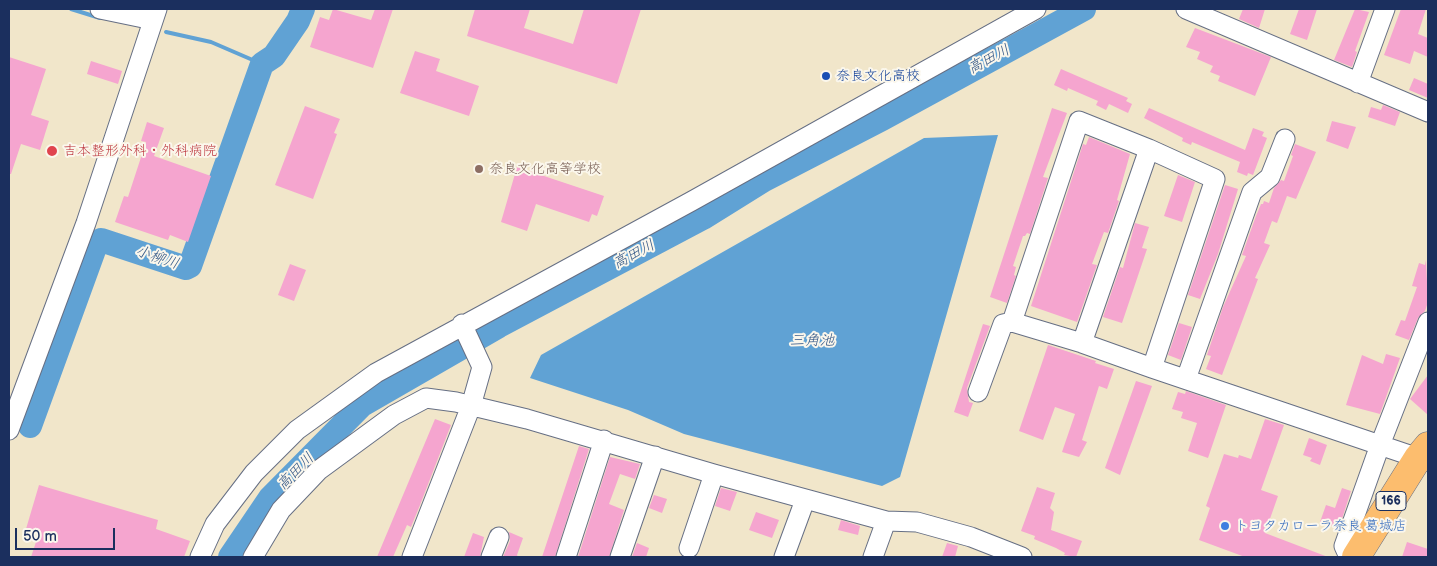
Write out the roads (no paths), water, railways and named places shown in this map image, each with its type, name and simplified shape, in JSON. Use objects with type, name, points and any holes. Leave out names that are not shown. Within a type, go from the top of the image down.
[{"type":"highway","name":"166","points":[[1356,557],[1425,455]]},
{"type":"street","points":[[9,430],[83,232],[155,14],[100,9]]},
{"type":"street","points":[[200,557],[215,524],[254,473],[297,430],[376,373],[464,328],[1036,9]]},
{"type":"street","points":[[1186,9],[1428,112]]},
{"type":"street","points":[[1358,83],[1385,9]]},
{"type":"street","points":[[1012,322],[1079,121],[1149,149],[1215,179],[1152,368]]},
{"type":"street","points":[[1186,379],[1252,192],[1270,177],[1285,139]]},
{"type":"street","points":[[1082,343],[1149,149]]},
{"type":"street","points":[[978,392],[1004,324],[1012,322],[1082,343],[1380,445],[1425,455]]},
{"type":"street","points":[[1349,557],[1344,546],[1380,445],[1428,322]]},
{"type":"street","points":[[412,557],[471,406],[482,367],[480,359],[464,328]]},
{"type":"street","points":[[253,557],[281,510],[319,470],[394,415],[426,398],[456,402],[527,419],[805,500],[886,521],[917,522],[971,537],[1022,557]]},
{"type":"street","points":[[566,557],[604,440]]},
{"type":"street","points":[[620,557],[655,456]]},
{"type":"street","points":[[688,548],[714,474]]},
{"type":"street","points":[[784,557],[805,500]]},
{"type":"street","points":[[873,557],[886,521]]},
{"type":"street","points":[[491,557],[499,537]]},
{"type":"water","name":"三角池","points":[[998,135],[900,477],[882,486],[684,434],[628,410],[530,378],[541,355],[924,138]]},
{"type":"waterway","points":[[71,9],[100,18]]},
{"type":"waterway","name":"小柳川","points":[[30,426],[97,242],[101,240],[186,268],[190,266],[262,64],[274,56],[298,21],[303,9]]},
{"type":"waterway","name":"高田川","points":[[230,557],[270,498],[362,405],[499,326],[703,218],[764,180],[882,119],[1084,9]]},
{"type":"waterway","points":[[166,32],[211,42],[262,64]]},
{"type":"place","name":"奈良文化高校","points":[[826,76]]},
{"type":"place","name":"吉本整形外科・外科病院","points":[[52,151]]},
{"type":"place","name":"奈良文化高等学校","points":[[479,169]]},
{"type":"place","name":"トヨタカローラ奈良 葛城店","points":[[1225,526]]}]
